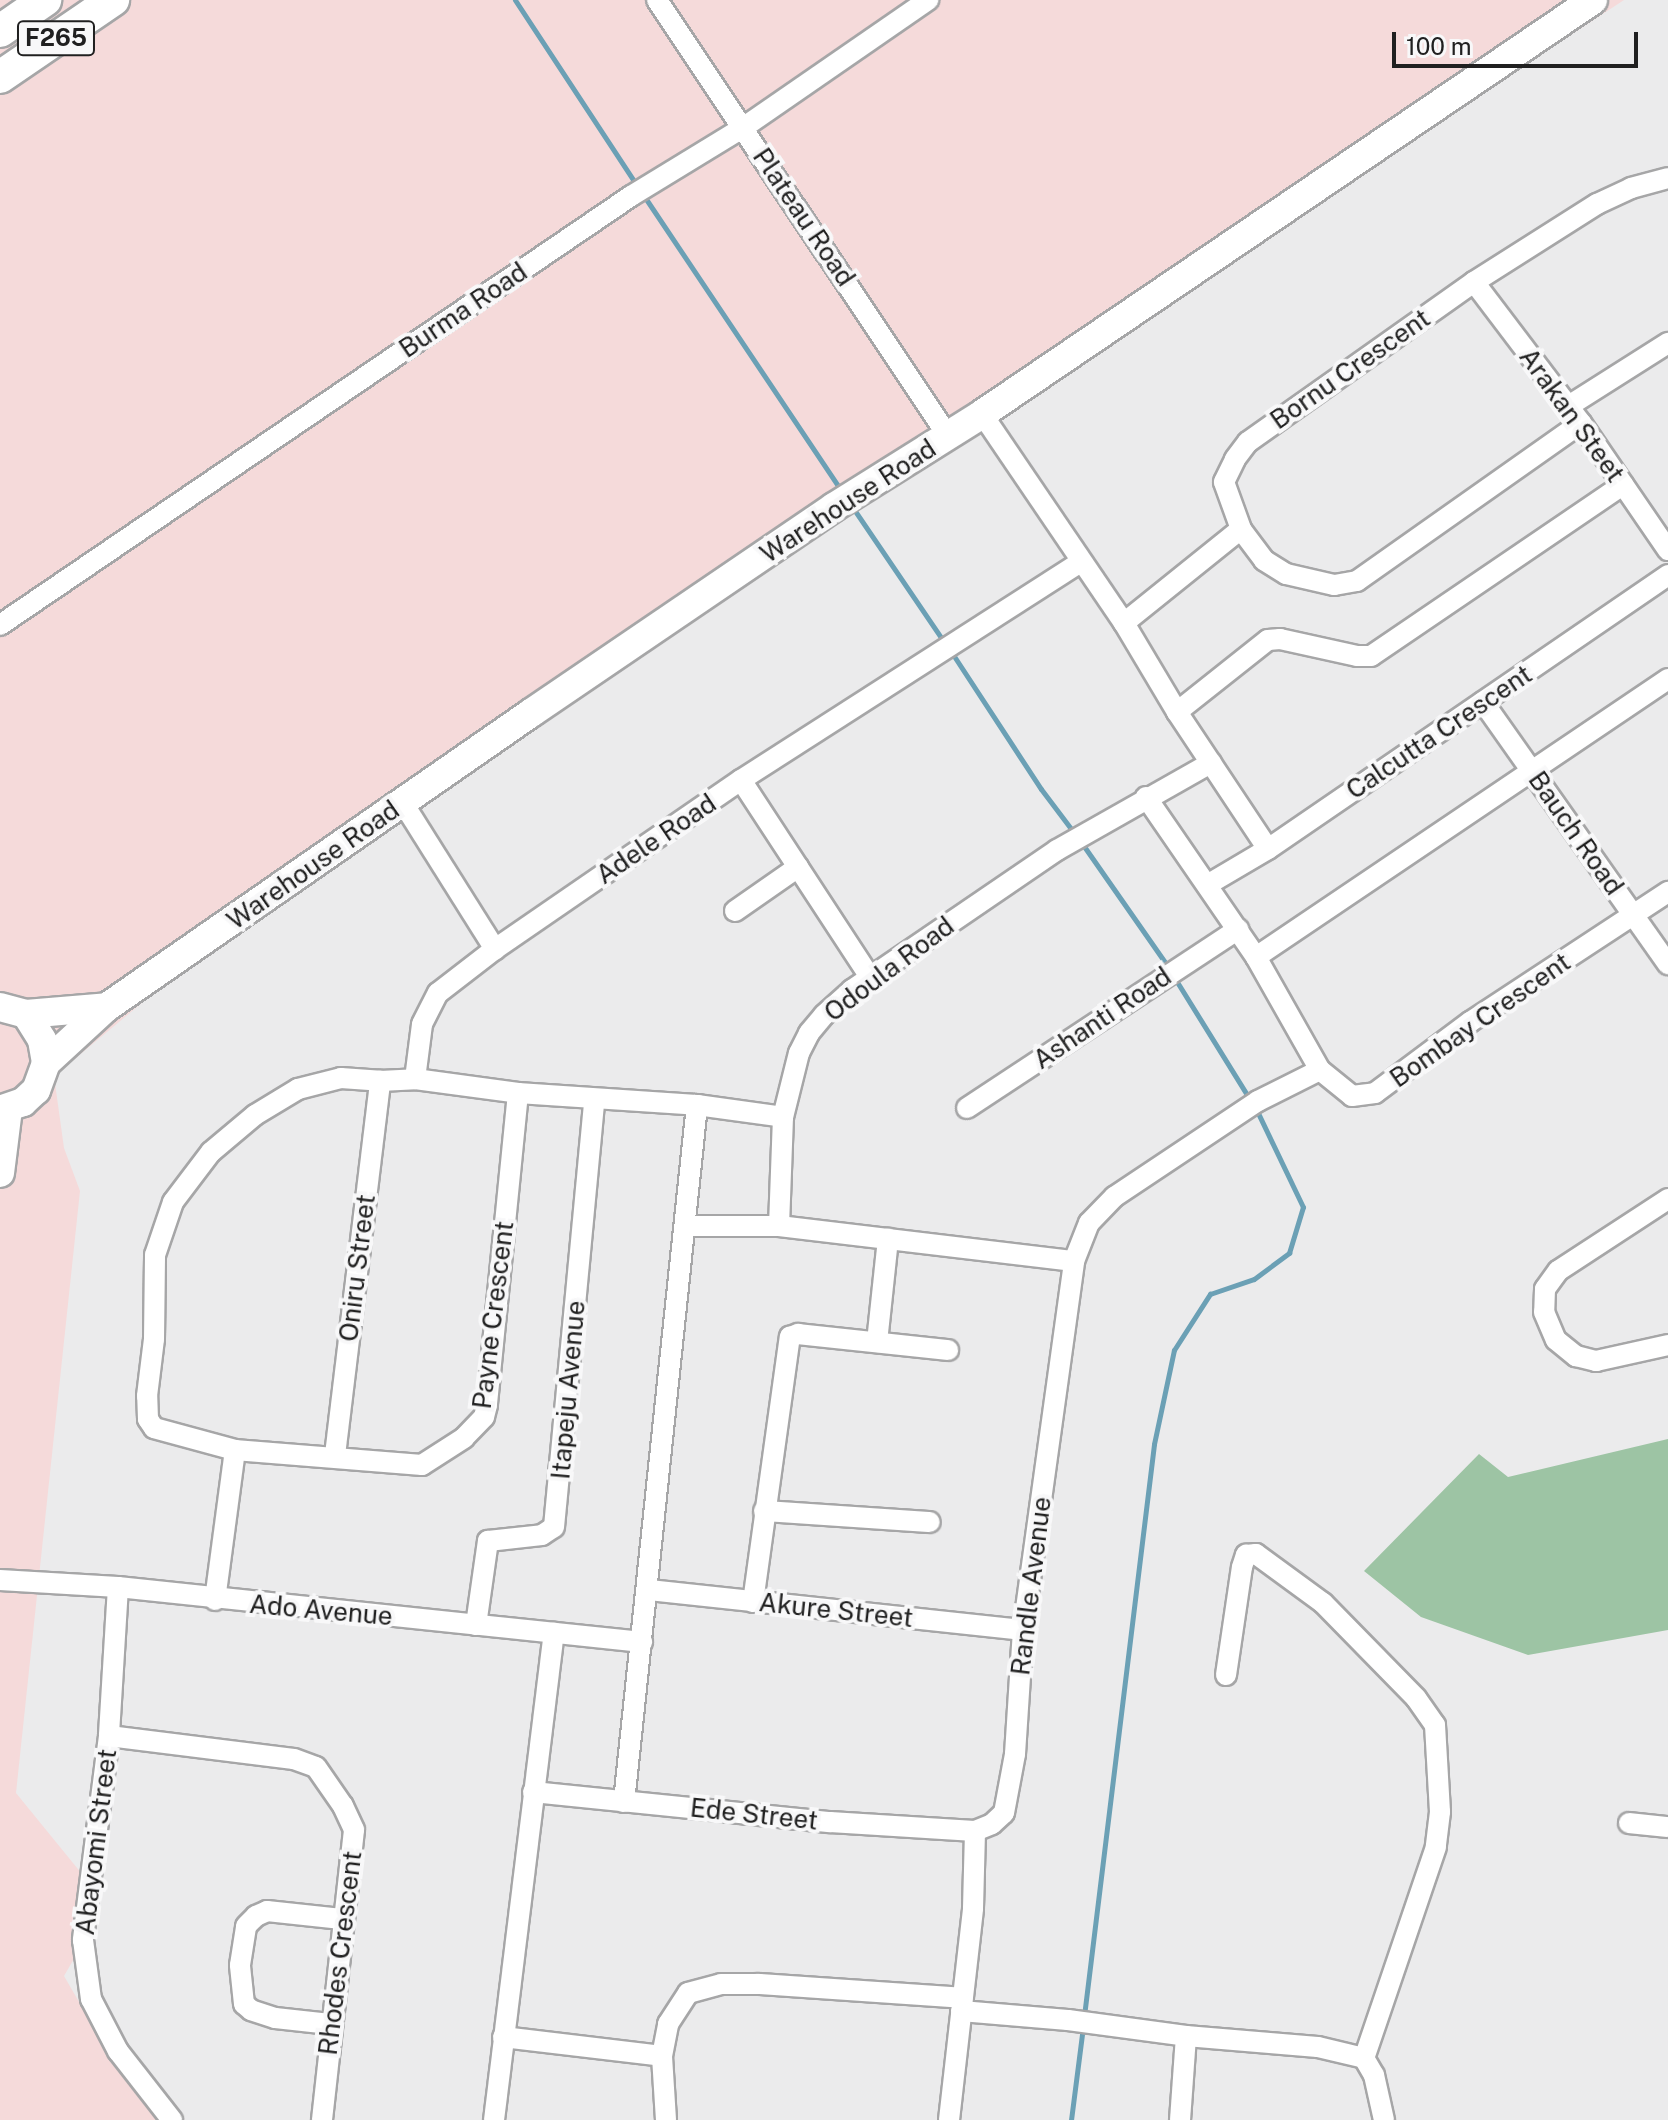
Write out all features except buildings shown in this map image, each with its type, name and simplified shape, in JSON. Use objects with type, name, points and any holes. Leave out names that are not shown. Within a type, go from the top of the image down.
[{"type":"main road","name":"F265","points":[[0,31],[45,0]]},
{"type":"main road","name":"F265","points":[[0,77],[113,0]]},
{"type":"main road","name":"Warehouse Road","points":[[4,1110],[36,1090],[46,1063],[107,1007],[844,501],[982,414],[1593,0]]},
{"type":"main road","name":"Warehouse Road","points":[[13,1011],[107,1007]]},
{"type":"main road","points":[[13,1011],[42,1040],[46,1063]]},
{"type":"main road","points":[[0,1173],[4,1110]]},
{"type":"street","name":"Plateau Road","points":[[657,0],[948,436]]},
{"type":"street","name":"Burma Road","points":[[0,625],[631,196],[744,127],[928,0]]},
{"type":"street","name":"Bornu Crescent","points":[[1241,529],[1224,482],[1235,459],[1248,442],[1474,282],[1597,204],[1631,188],[1668,178]]},
{"type":"street","name":"Arakan Steet","points":[[1474,282],[1581,423],[1668,550]]},
{"type":"street","points":[[1567,407],[1668,343]]},
{"type":"street","points":[[982,414],[1124,623],[1177,712],[1268,849]]},
{"type":"street","points":[[1124,623],[1241,529],[1264,560],[1286,574],[1334,585],[1357,581],[1581,423]]},
{"type":"street","points":[[1177,712],[1268,640],[1280,639],[1357,656],[1371,656],[1623,485]]},
{"type":"street","name":"Adele Road","points":[[415,1079],[427,1009],[438,993],[495,949],[741,780],[1081,562]]},
{"type":"street","name":"Calcutta Crescent","points":[[1207,885],[1268,849],[1668,575]]},
{"type":"street","points":[[1256,957],[1668,679]]},
{"type":"street","name":"Bauch Road","points":[[1483,702],[1668,964]]},
{"type":"street","name":"Odoula Road","points":[[779,1226],[783,1117],[799,1053],[809,1033],[824,1015],[870,977],[1057,850],[1096,825],[1211,763]]},
{"type":"street","points":[[741,780],[870,977]]},
{"type":"street","name":"Bombay Crescent","points":[[1146,797],[1256,957],[1320,1070],[1352,1096],[1375,1093],[1470,1022],[1668,892]]},
{"type":"street","points":[[403,803],[495,949]]},
{"type":"street","points":[[735,911],[798,867]]},
{"type":"street","name":"Ashanti Road","points":[[967,1108],[1238,929]]},
{"type":"street","name":"Randle Avenue","points":[[975,1831],[992,1824],[1004,1813],[1015,1754],[1023,1630],[1074,1261],[1089,1223],[1114,1197],[1238,1114],[1320,1070]]},
{"type":"street","name":"Payne Crescent","points":[[380,1081],[341,1078],[298,1089],[255,1115],[211,1152],[173,1202],[155,1255],[148,1419],[154,1428],[235,1450],[335,1455],[422,1465],[464,1438],[484,1417],[518,1093]]},
{"type":"street","points":[[380,1081],[415,1079],[518,1093],[697,1105],[783,1117]]},
{"type":"street","name":"Oniru Street","points":[[335,1455],[380,1081]]},
{"type":"street","name":"Itapeju Avenue","points":[[476,1625],[488,1541],[542,1535],[554,1527],[594,1100]]},
{"type":"street","points":[[624,1802],[649,1590],[697,1105]]},
{"type":"street","points":[[1668,1199],[1558,1271],[1545,1289],[1544,1312],[1556,1340],[1576,1356],[1596,1361],[1668,1345]]},
{"type":"street","points":[[685,1226],[779,1226],[1074,1261]]},
{"type":"street","points":[[877,1342],[888,1239]]},
{"type":"street","points":[[753,1602],[790,1337],[798,1334],[948,1350]]},
{"type":"street","points":[[215,1600],[235,1450]]},
{"type":"street","points":[[764,1511],[930,1522]]},
{"type":"street","points":[[1226,1675],[1242,1567],[1246,1555],[1256,1554],[1323,1603],[1416,1698],[1435,1725],[1440,1812],[1436,1847],[1364,2058]]},
{"type":"street","name":"Ado Avenue","points":[[0,1580],[118,1587],[215,1600],[642,1642]]},
{"type":"street","name":"Abayomi Street","points":[[118,1587],[109,1736],[83,1940],[91,1999],[118,2051],[172,2120]]},
{"type":"street","name":"Akure Street","points":[[649,1590],[1023,1630]]},
{"type":"street","points":[[494,2120],[554,1633]]},
{"type":"street","name":"Rhodes Crescent","points":[[109,1736],[294,1759],[316,1767],[327,1777],[354,1830],[330,2024],[322,2120]]},
{"type":"street","name":"Ede Street","points":[[533,1792],[975,1831]]},
{"type":"street","points":[[1629,1823],[1668,1827]]},
{"type":"street","points":[[949,2120],[973,1908],[975,1831]]},
{"type":"street","points":[[330,2024],[275,2018],[251,2010],[244,2004],[240,1965],[246,1926],[267,1911],[342,1919]]},
{"type":"street","points":[[666,2120],[662,2056],[668,2024],[688,1993],[721,1984],[962,2005],[1186,2036],[1318,2047],[1364,2058],[1374,2075],[1384,2120]]},
{"type":"street","points":[[1180,2120],[1186,2036]]},
{"type":"street","points":[[503,2037],[662,2056]]},
{"type":"shaded area","points":[[0,0],[1624,0],[882,488],[214,943],[54,1076],[64,1148],[80,1191],[16,1793],[95,1890],[83,1943],[64,1976],[100,2038],[158,2120],[0,2120]]},
{"type":"green space","points":[[1668,1439],[1668,1630],[1528,1655],[1421,1617],[1364,1571],[1479,1454],[1508,1477]]},
{"type":"waterway","points":[[515,0],[638,187]]},
{"type":"waterway","points":[[644,196],[841,490]]},
{"type":"waterway","points":[[851,505],[944,642]]},
{"type":"waterway","points":[[950,650],[1041,789],[1075,834]]},
{"type":"waterway","points":[[1081,842],[1169,968]]},
{"type":"waterway","points":[[1174,977],[1251,1101]]},
{"type":"waterway","points":[[1084,2016],[1154,1444],[1174,1350],[1210,1294],[1254,1279],[1289,1253],[1303,1207],[1256,1109]]},
{"type":"waterway","points":[[1071,2120],[1083,2026]]}]
